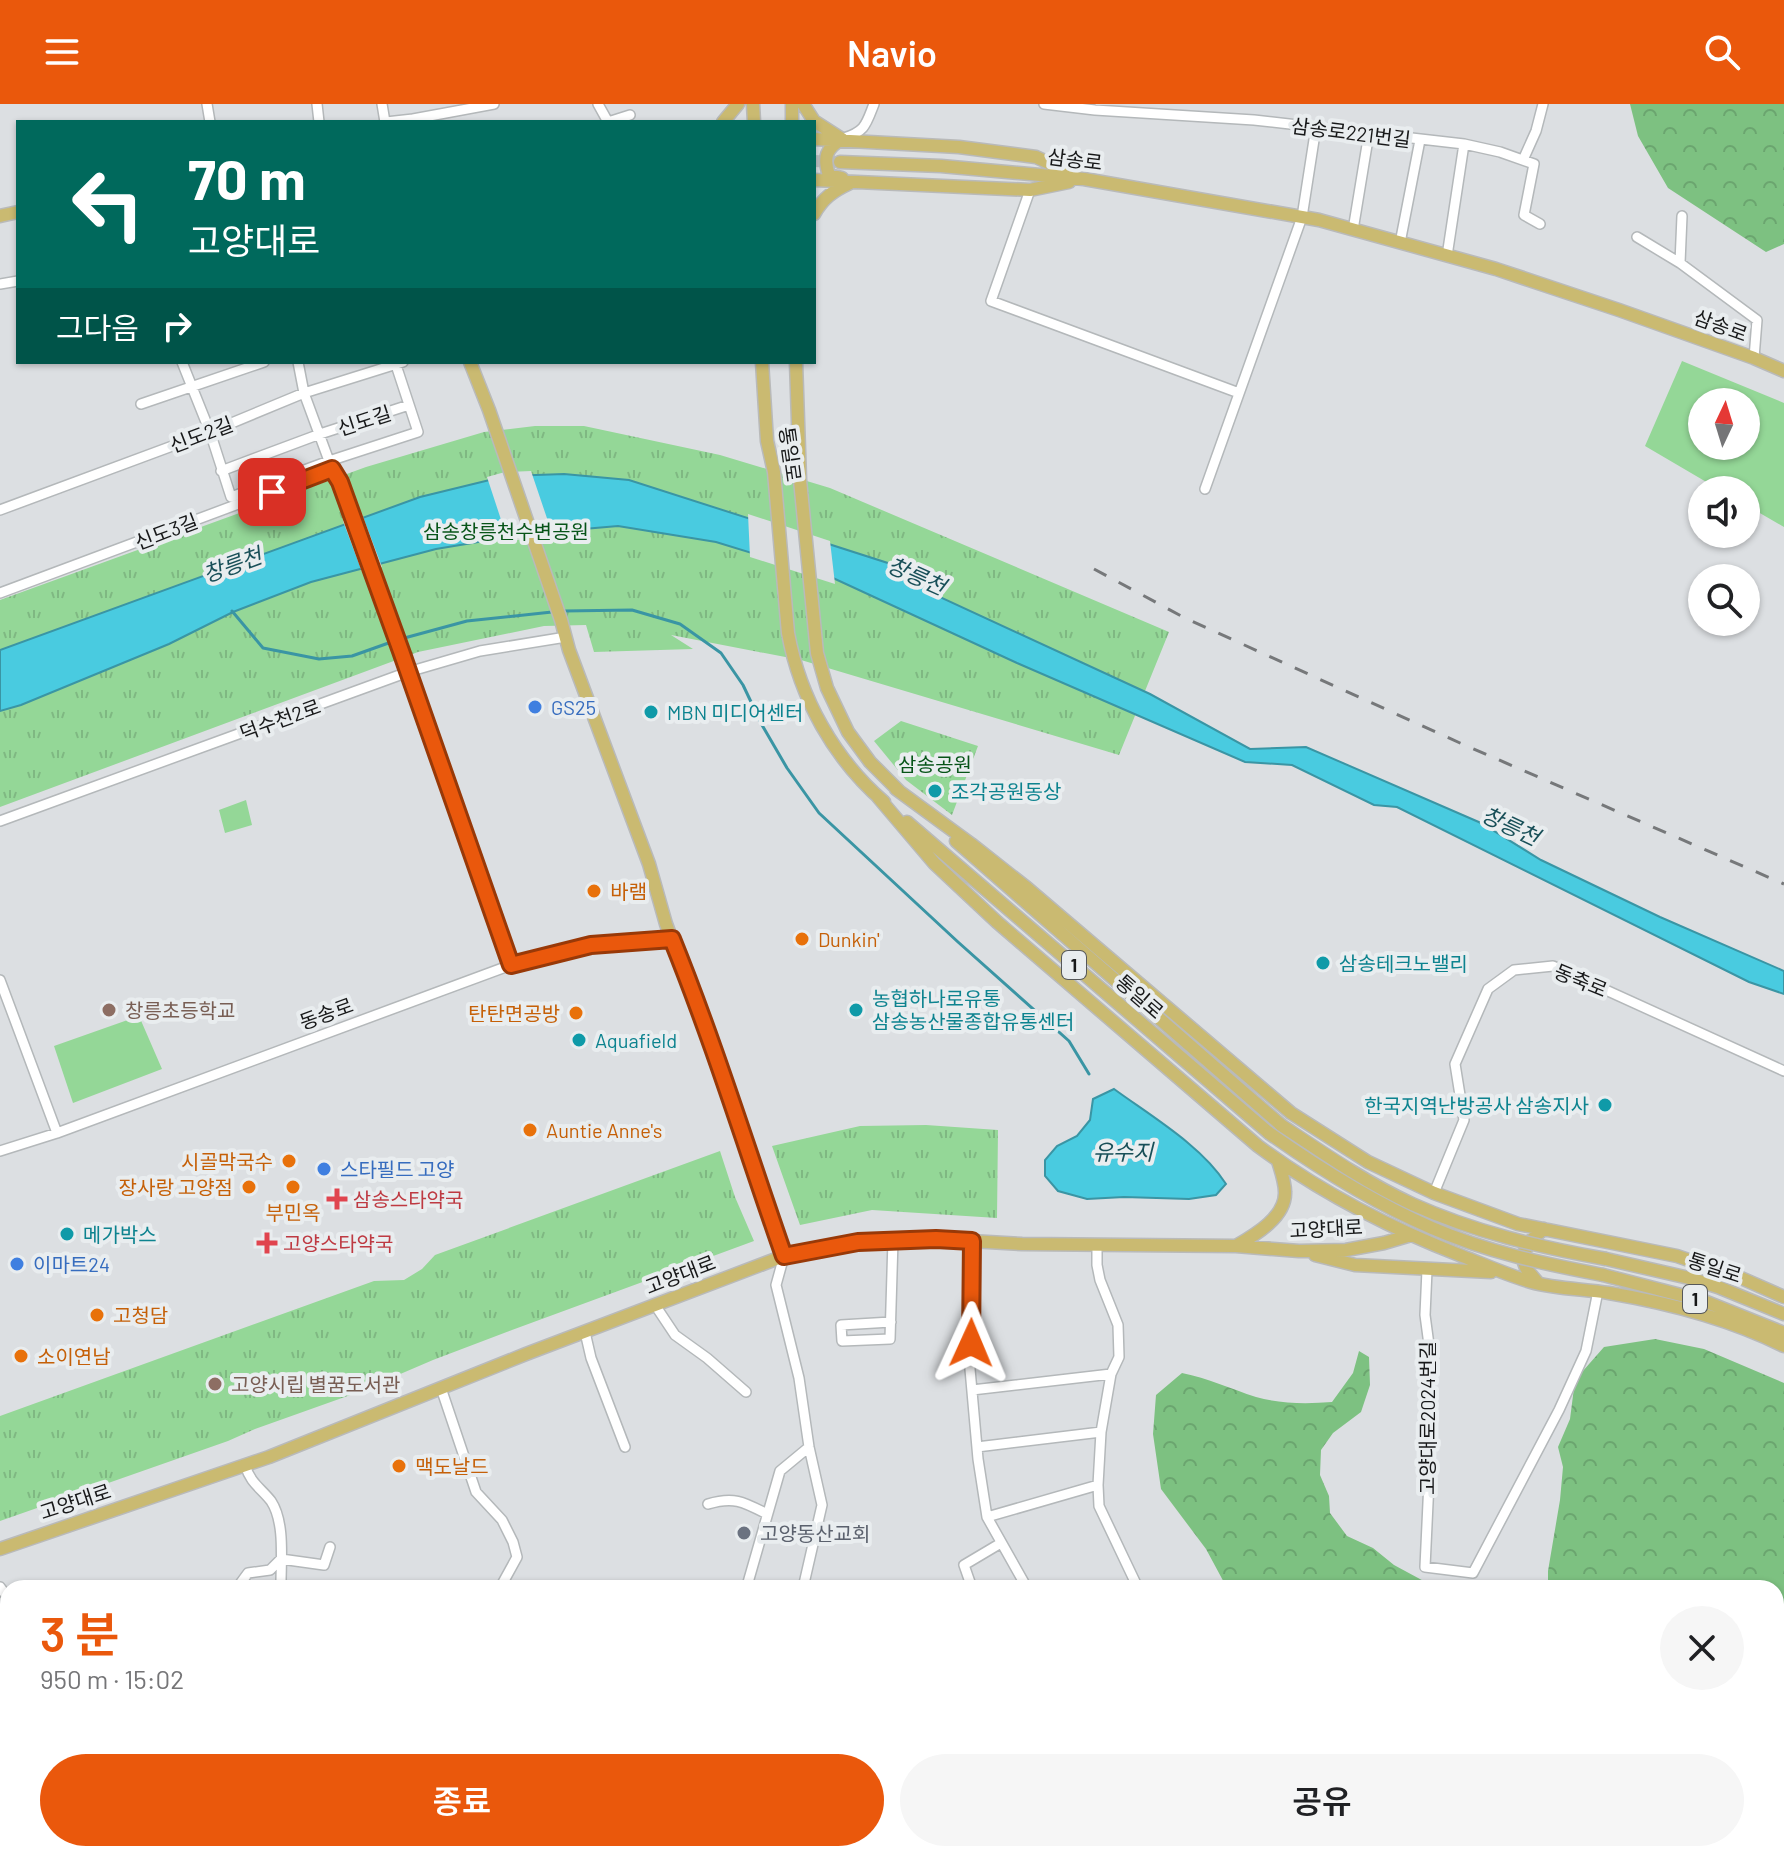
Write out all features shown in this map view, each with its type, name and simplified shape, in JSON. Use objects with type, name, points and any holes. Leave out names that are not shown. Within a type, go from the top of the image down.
[{"type":"main road","points":[[725,120],[738,104]]},
{"type":"main road","points":[[816,122],[842,139]]},
{"type":"main road","points":[[816,139],[959,147],[1036,157],[1084,179]]},
{"type":"main road","points":[[842,139],[831,145],[826,166],[829,175],[853,181]]},
{"type":"main road","name":"삼송로","points":[[840,162],[941,166],[1084,179],[1302,217],[1496,269],[1619,310],[1784,371]]},
{"type":"main road","points":[[816,180],[1030,190],[1084,179]]},
{"type":"main road","points":[[816,210],[833,191],[853,181]]},
{"type":"main road","points":[[471,364],[569,650],[732,1099],[784,1256]]},
{"type":"main road","name":"통일로","points":[[762,364],[767,441],[774,472],[788,633],[796,667],[817,718],[832,743],[878,797],[1269,1133],[1314,1165],[1433,1229],[1519,1258],[1704,1301],[1784,1333]]},
{"type":"main road","name":"통일로","points":[[796,364],[800,480],[815,638],[827,688],[848,732],[870,762],[896,789],[1281,1125],[1376,1186],[1463,1225],[1553,1250],[1689,1278],[1784,1314]]},
{"type":"main road","points":[[896,789],[1027,888],[1291,1113],[1368,1162],[1434,1193],[1518,1224],[1677,1256],[1784,1297]]},
{"type":"main road","points":[[878,797],[934,863],[997,922],[1278,1161],[1382,1222],[1502,1272],[1538,1283],[1634,1297],[1704,1315],[1784,1346]]},
{"type":"main road","points":[[1236,1246],[1262,1231],[1283,1203],[1286,1194],[1278,1161]]},
{"type":"main road","points":[[1411,1235],[1434,1193]]},
{"type":"main road","points":[[1538,1283],[1524,1259],[1531,1239],[1544,1229]]},
{"type":"main road","name":"고양대로","points":[[0,1549],[245,1465],[784,1256],[858,1242],[936,1239],[1022,1244],[1346,1250],[1411,1235]]},
{"type":"main road","points":[[1299,1251],[1355,1265],[1502,1272]]},
{"type":"street","points":[[413,120],[430,109],[494,104]]},
{"type":"street","points":[[842,139],[865,128],[874,104]]},
{"type":"street","name":"삼송로221번길","points":[[1044,104],[1254,120],[1464,144],[1523,160]]},
{"type":"street","points":[[1540,224],[1524,215],[1534,164],[1523,160],[1536,131],[1543,104]]},
{"type":"street","points":[[614,120],[630,115]]},
{"type":"street","points":[[1205,489],[1302,217],[1316,127]]},
{"type":"street","points":[[865,128],[876,141]]},
{"type":"street","points":[[1353,230],[1369,133]]},
{"type":"street","points":[[1400,243],[1420,140]]},
{"type":"street","points":[[1447,256],[1464,144]]},
{"type":"street","points":[[1030,190],[991,301],[1239,393]]},
{"type":"street","points":[[1680,263],[1682,216]]},
{"type":"street","name":"삼송로","points":[[1637,237],[1680,263],[1757,320],[1754,358]]},
{"type":"street","points":[[183,364],[210,432],[221,471]]},
{"type":"street","points":[[141,404],[258,364]]},
{"type":"street","name":"신도길","points":[[298,364],[304,393],[330,465],[340,482],[511,965]]},
{"type":"street","name":"신도2길","points":[[0,510],[210,432],[304,393],[395,364]]},
{"type":"street","points":[[398,364],[409,405]]},
{"type":"street","name":"신도길","points":[[221,471],[409,405]]},
{"type":"street","name":"신도3길","points":[[0,593],[418,432],[409,405]]},
{"type":"street","name":"신도3길","points":[[221,471],[231,497],[330,465]]},
{"type":"street","name":"덕수천2로","points":[[0,821],[408,672],[480,651],[566,637]]},
{"type":"street","name":"동송로","points":[[0,1151],[57,1133],[511,965],[591,945],[672,939]]},
{"type":"street","name":"동축로","points":[[1434,1193],[1464,1120],[1455,1064],[1488,989],[1514,970],[1553,966],[1784,1071]]},
{"type":"street","points":[[0,980],[57,1133]]},
{"type":"street","points":[[891,1322],[841,1325],[842,1341],[890,1339],[891,1322],[893,1240]]},
{"type":"street","points":[[972,1241],[970,1369],[987,1517],[1022,1580]]},
{"type":"street","points":[[1097,1245],[1100,1280],[1118,1325],[1119,1357],[1111,1374],[1101,1432],[1099,1506],[1134,1580]]},
{"type":"street","points":[[784,1256],[776,1285],[799,1378],[809,1447],[822,1505],[805,1580]]},
{"type":"street","name":"고양대로2024번길","points":[[1427,1270],[1425,1315],[1431,1360],[1425,1416],[1430,1460],[1425,1567],[1473,1573],[1559,1410],[1586,1351],[1598,1291]]},
{"type":"street","points":[[655,1305],[675,1335],[746,1392]]},
{"type":"street","points":[[585,1332],[591,1358],[625,1447]]},
{"type":"street","points":[[972,1390],[1111,1374]]},
{"type":"street","points":[[441,1388],[476,1492],[502,1520],[513,1542],[517,1557],[504,1580]]},
{"type":"street","points":[[977,1447],[1101,1432]]},
{"type":"street","points":[[749,1580],[780,1471],[809,1447]]},
{"type":"street","points":[[245,1465],[249,1478],[273,1503],[281,1531],[280,1580]]},
{"type":"street","points":[[987,1517],[1098,1485]]},
{"type":"street","points":[[708,1504],[720,1500],[740,1500],[767,1514]]},
{"type":"street","points":[[969,1580],[964,1565],[1001,1543]]},
{"type":"street","points":[[281,1559],[324,1565],[330,1547]]},
{"type":"street","points":[[243,1580],[248,1573],[270,1570],[281,1559]]},
{"type":"green space","points":[[1630,104],[1784,104],[1784,244],[1766,252],[1668,188],[1638,136]]},
{"type":"green space","points":[[1682,361],[1748,388],[1688,388],[1688,460],[1760,460],[1760,393],[1784,403],[1784,527],[1760,513],[1760,476],[1696,476],[1645,446]]},
{"type":"green space","name":"삼송창릉천수변공원","points":[[535,426],[584,426],[720,455],[830,488],[1169,632],[1119,755],[801,660],[671,635],[693,649],[594,652],[586,625],[544,626],[418,652],[0,807],[0,600],[366,467],[484,432]]},
{"type":"green space","name":"삼송공원","points":[[901,721],[978,746],[952,815],[906,780],[874,741]]},
{"type":"green space","points":[[246,800],[252,825],[225,833],[219,810]]},
{"type":"green space","points":[[139,1016],[162,1069],[73,1103],[54,1046]]},
{"type":"green space","points":[[926,1125],[998,1130],[997,1218],[872,1210],[800,1225],[772,1146],[860,1126]]},
{"type":"green space","points":[[720,1151],[754,1241],[433,1360],[228,1441],[0,1521],[0,1416],[374,1281],[404,1280],[422,1269],[435,1255]]},
{"type":"green space","points":[[1655,1339],[1704,1349],[1784,1383],[1784,1580],[1548,1580],[1563,1467],[1558,1447],[1570,1419],[1575,1380],[1604,1347]]},
{"type":"green space","points":[[1359,1351],[1369,1357],[1370,1385],[1361,1412],[1333,1433],[1321,1450],[1320,1475],[1329,1496],[1330,1513],[1347,1536],[1373,1548],[1394,1565],[1422,1580],[1223,1580],[1206,1549],[1161,1489],[1153,1434],[1156,1395],[1182,1373],[1265,1399],[1294,1403],[1332,1402],[1353,1373]]},
{"type":"water","points":[[564,474],[629,480],[894,565],[931,593],[1150,694],[1250,749],[1306,747],[1481,823],[1541,860],[1660,917],[1784,971],[1784,994],[1749,982],[1397,807],[1374,805],[1292,765],[1245,762],[1017,663],[833,578],[716,542],[618,526],[526,534],[436,549],[311,582],[233,612],[169,644],[0,711],[0,650],[420,497],[506,476]]},
{"type":"water","name":"유수지","points":[[1114,1089],[1175,1132],[1204,1157],[1226,1184],[1216,1195],[1189,1199],[1087,1199],[1058,1191],[1045,1176],[1045,1160],[1057,1146],[1077,1136],[1090,1120],[1093,1099]]},
{"type":"pier","points":[[531,471],[553,536],[508,541],[487,477],[505,472]]},
{"type":"pier","points":[[362,514],[382,567],[362,572],[343,521]]},
{"type":"pier","points":[[748,514],[830,541],[835,584],[750,557]]},
{"type":"waterway","points":[[564,611],[632,610],[680,624],[721,653],[743,685],[787,768],[819,813],[1069,1041],[1089,1074]]},
{"type":"waterway","points":[[232,611],[263,648],[319,659],[352,656],[467,621],[552,612]]},
{"type":"tunnel","points":[[816,161],[840,162]]},
{"type":"railway","points":[[1094,569],[1185,618],[1460,743],[1784,884]]},
{"type":"place","name":"GS25","points":[[535,707]]},
{"type":"place","name":"MBN 미디어센터","points":[[651,712]]},
{"type":"place","name":"조각공원동상","points":[[935,791]]},
{"type":"place","name":"바램","points":[[594,891]]},
{"type":"place","name":"Dunkin'","points":[[802,939]]},
{"type":"place","name":"삼송테크노밸리","points":[[1323,963]]},
{"type":"place","name":"창릉초등학교","points":[[109,1010]]},
{"type":"place","name":"농협하나로유통 삼송농산물종합유통센터","points":[[856,1010]]},
{"type":"place","name":"탄탄면공방","points":[[576,1013]]},
{"type":"place","name":"Aquafield","points":[[579,1040]]},
{"type":"place","name":"한국지역난방공사 삼송지사","points":[[1605,1105]]},
{"type":"place","name":"Auntie Anne's","points":[[530,1130]]},
{"type":"place","name":"시골막국수","points":[[289,1161]]},
{"type":"place","name":"스타필드 고양","points":[[324,1169]]},
{"type":"place","name":"장사랑 고양점","points":[[249,1187]]},
{"type":"place","name":"부민옥","points":[[293,1187]]},
{"type":"place","name":"삼송스타약국","points":[[337,1199]]},
{"type":"place","name":"메가박스","points":[[67,1234]]},
{"type":"place","name":"고양스타약국","points":[[267,1243]]},
{"type":"place","name":"이마트24","points":[[17,1264]]},
{"type":"place","name":"고청담","points":[[97,1315]]},
{"type":"place","name":"소이연남","points":[[21,1356]]},
{"type":"place","name":"고양시립 별꿈도서관","points":[[215,1384]]},
{"type":"place","name":"맥도날드","points":[[399,1466]]},
{"type":"place","name":"고양동산교회","points":[[744,1533]]},
{"type":"route","points":[[272,492],[332,469],[340,482],[511,965],[591,945],[672,939],[732,1099],[784,1256],[858,1242],[972,1241],[971,1343]]},
{"type":"water label","name":"창릉천","points":[[232,564]]},
{"type":"water label","name":"창릉천","points":[[917,575]]},
{"type":"water label","name":"창릉천","points":[[1511,825]]}]
